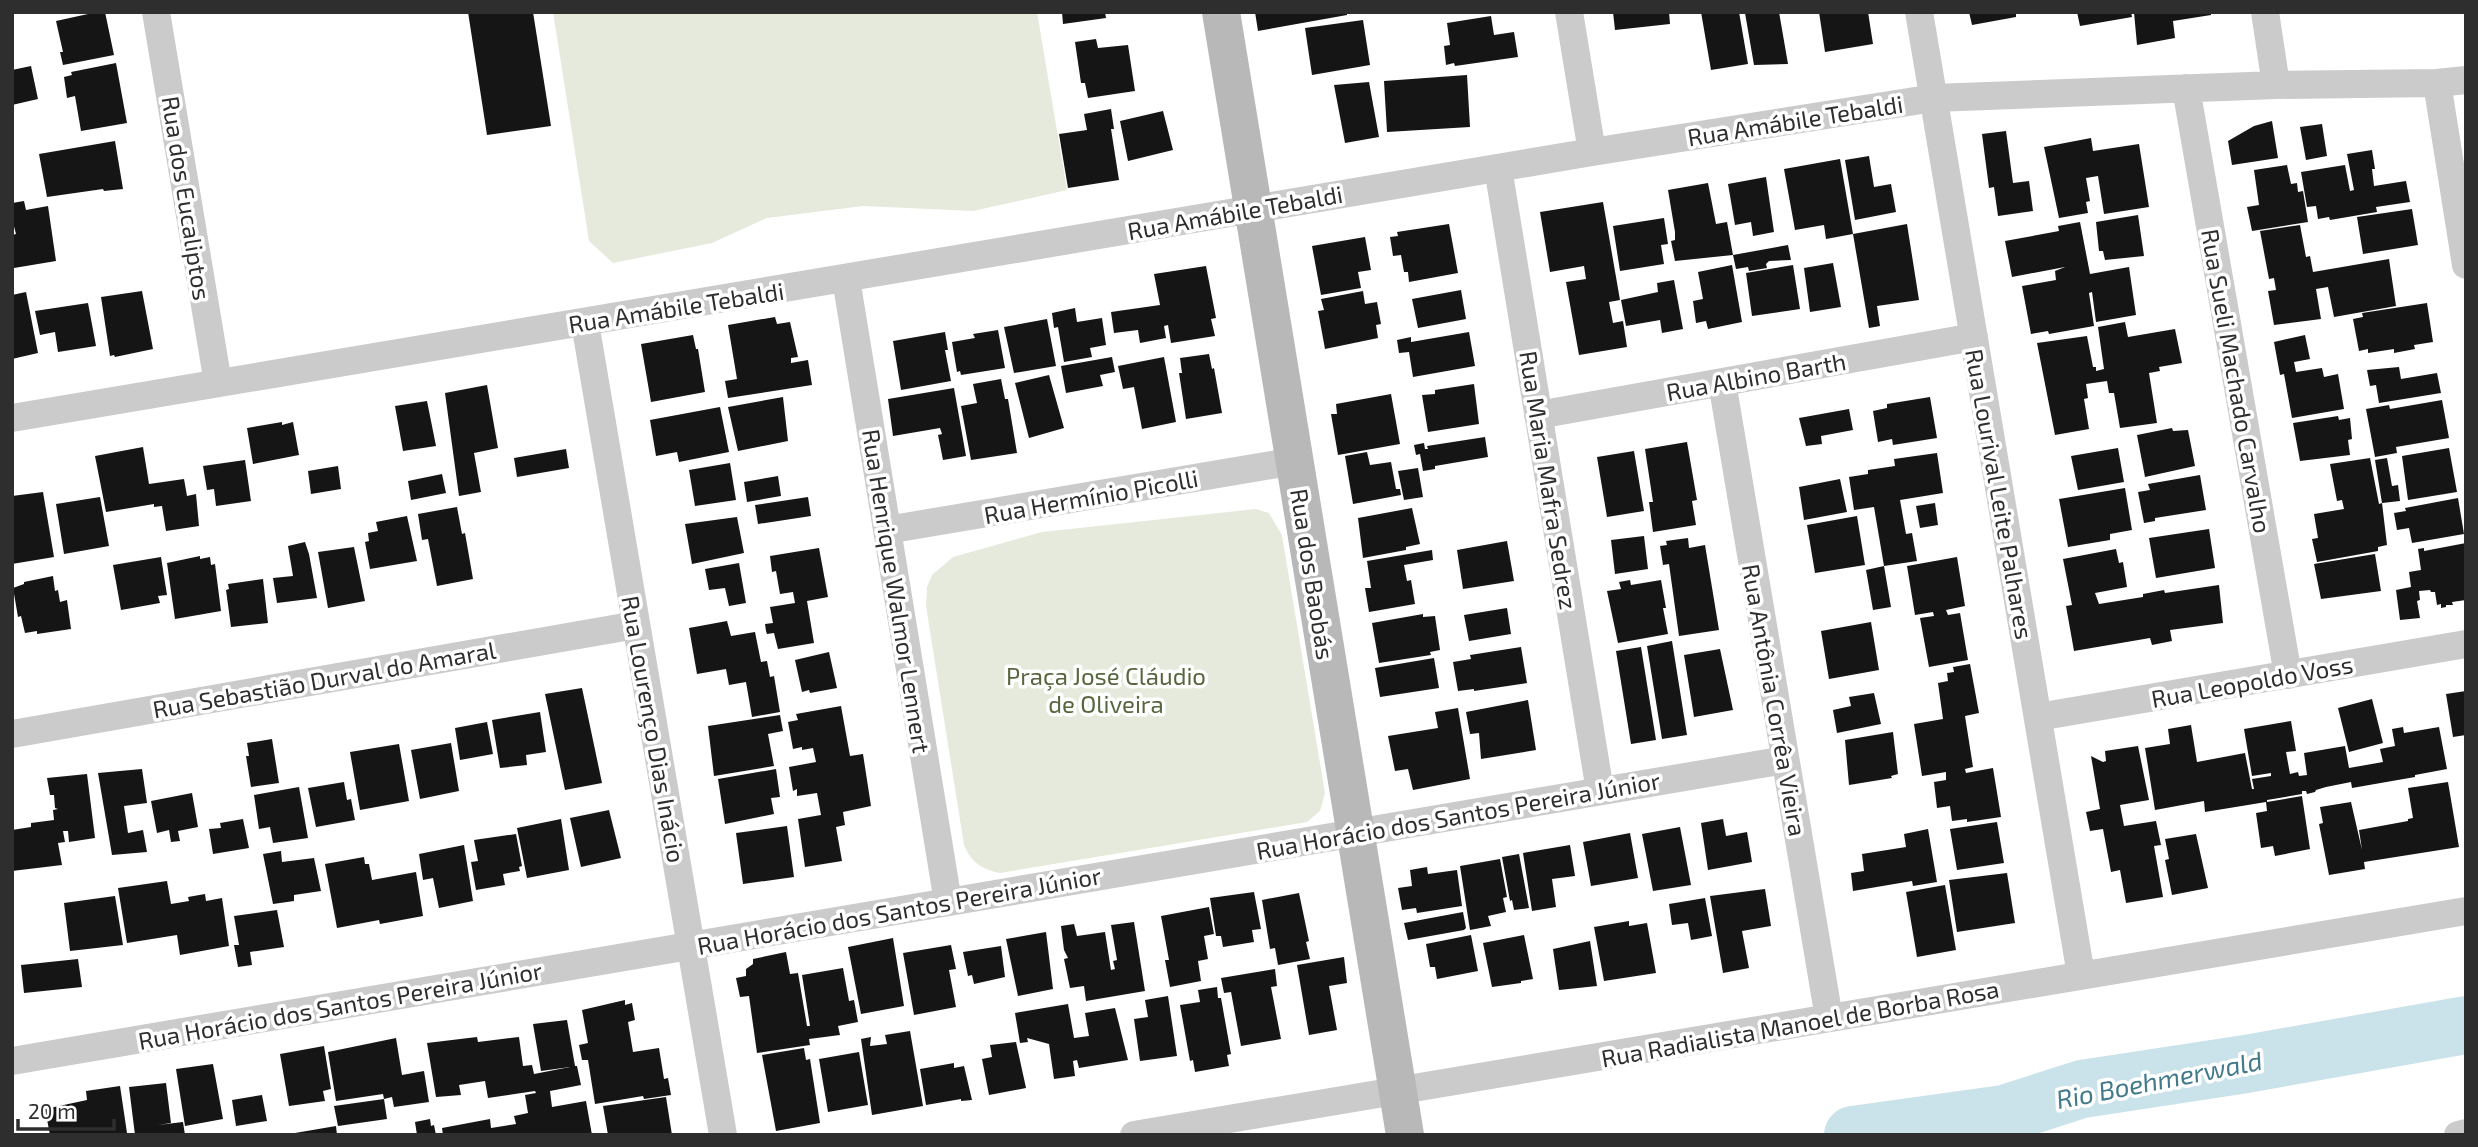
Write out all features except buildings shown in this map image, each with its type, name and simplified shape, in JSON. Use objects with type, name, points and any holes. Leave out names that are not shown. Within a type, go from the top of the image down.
[{"type":"street","name":"Rua dos Eucaliptos","points":[[156,12],[218,383]]},
{"type":"street","name":"Rua dos Baobás","points":[[1221,12],[1405,1135]]},
{"type":"street","points":[[1569,12],[1592,152]]},
{"type":"street","name":"Rua Lourival Leite Palhares","points":[[1919,12],[2081,975]]},
{"type":"street","points":[[2265,12],[2276,85]]},
{"type":"street","name":"Rua Amábile Tebaldi","points":[[12,418],[1592,152],[1934,98],[2466,80]]},
{"type":"street","points":[[2437,83],[2466,265]]},
{"type":"street","name":"Rua Sueli Machado Carvalho","points":[[2186,88],[2288,675]]},
{"type":"street","name":"Rua Maria Mafra Sedrez","points":[[1498,168],[1600,791]]},
{"type":"street","name":"Rua Henrique Walmor Lennert","points":[[846,279],[948,902]]},
{"type":"street","name":"Rua Lourenço Dias Inácio","points":[[584,323],[723,1135]]},
{"type":"street","name":"Rua Albino Barth","points":[[1538,415],[1974,337]]},
{"type":"street","name":"Rua Antônia Corrêa Vieira","points":[[1722,382],[1829,1018]]},
{"type":"street","name":"Rua Hermínio Picolli","points":[[887,530],[1295,461]]},
{"type":"street","name":"Rua Sebastião Durval do Amaral","points":[[12,734],[636,625]]},
{"type":"street","name":"Rua Leopoldo Voss","points":[[2038,717],[2466,645]]},
{"type":"street","name":"Rua Horácio dos Santos Pereira Júnior","points":[[12,1061],[1786,760]]},
{"type":"street","name":"Rua Radialista Manoel de Borba Rosa","points":[[1134,1135],[2466,911]]},
{"type":"street","points":[[2458,1135],[2466,1133]]},
{"type":"green space","points":[[553,12],[1037,12],[1067,190],[973,211],[863,206],[767,218],[712,243],[613,263],[589,241]]},
{"type":"green space","name":"Praça José Cláudio de Oliveira","points":[[1256,509],[1269,513],[1282,535],[1325,793],[1320,811],[1307,822],[1000,873],[978,864],[964,845],[926,606],[927,587],[932,575],[953,557],[1042,532]]},
{"type":"waterway","name":"Rio Boehmerwald","points":[[1853,1135],[2004,1114],[2082,1089],[2246,1064],[2466,1025]]}]
